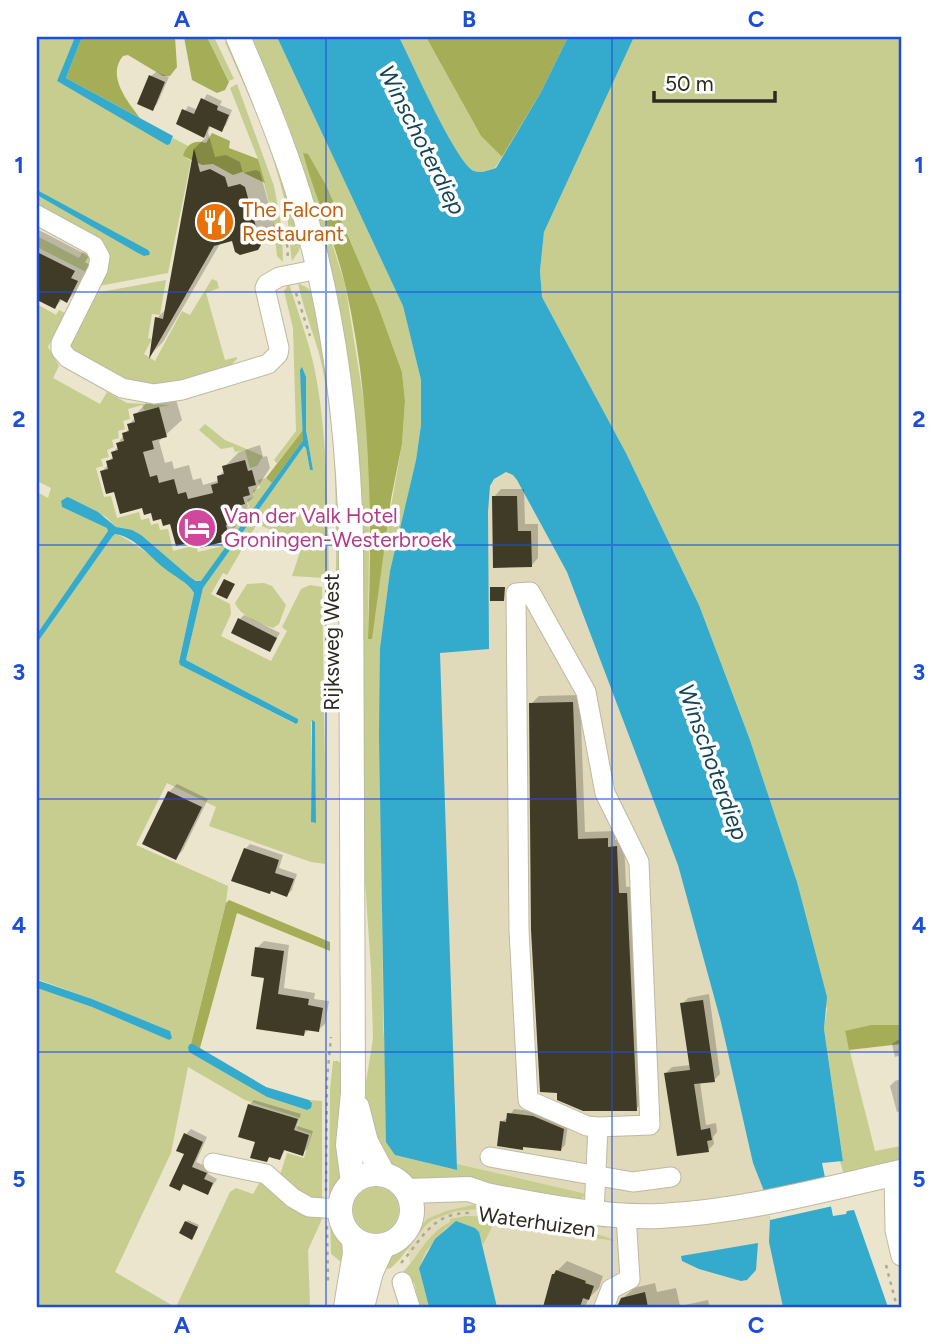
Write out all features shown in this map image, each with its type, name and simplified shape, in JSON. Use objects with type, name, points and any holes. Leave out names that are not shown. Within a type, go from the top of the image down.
[{"type":"main road","name":"Rijksweg West","points":[[238,37],[288,163],[319,269],[337,363],[348,462],[351,539],[353,1093],[348,1145],[353,1182]]},
{"type":"main road","name":"Rijksweg West","points":[[353,1093],[366,1142],[383,1174]]},
{"type":"main road","points":[[346,1307],[362,1270],[383,1246],[401,1237],[411,1221],[413,1208],[407,1191],[397,1180],[383,1174],[370,1174],[353,1182],[333,1209],[354,1239],[365,1245],[383,1246]]},
{"type":"main road","name":"Waterhuizen","points":[[411,1221],[431,1208],[480,1204],[660,1216],[830,1189],[897,1183]]},
{"type":"main road","name":"Waterhuizen","points":[[407,1191],[469,1189],[480,1204]]},
{"type":"main road","points":[[354,1239],[362,1270],[362,1307]]},
{"type":"street","points":[[37,215],[94,246],[100,257],[98,269],[61,343],[61,350],[68,358],[129,391],[168,393],[268,364],[278,354],[279,348],[265,288],[273,279],[319,269]]},
{"type":"street","points":[[530,592],[586,692],[605,793],[639,862],[650,1125],[598,1127],[587,1126],[528,1100],[519,930],[516,593],[530,592]]},
{"type":"street","points":[[594,1213],[598,1127]]},
{"type":"street","points":[[490,1157],[633,1182],[671,1177]]},
{"type":"street","points":[[213,1163],[266,1174],[301,1203],[333,1209]]},
{"type":"street","name":"Waterhuizen","points":[[897,1183],[895,1230],[901,1256]]},
{"type":"street","points":[[604,1307],[611,1289],[629,1279],[626,1215]]},
{"type":"street","points":[[402,1282],[410,1307]]},
{"type":"path","points":[[285,221],[291,275],[311,337]]},
{"type":"path","points":[[331,1038],[326,1091],[333,1209]]},
{"type":"path","name":"Waterhuizen","points":[[333,1209],[328,1264],[385,1274],[396,1268],[425,1232],[436,1223],[480,1204]]},
{"type":"shaded area","points":[[477,396],[590,541],[814,1307],[421,1307],[406,1244],[419,1227],[422,1205],[410,1179],[389,1167],[371,750]]},
{"type":"green space","points":[[37,37],[75,37],[57,81],[170,144],[173,138],[188,146],[183,156],[191,161],[168,273],[99,286],[107,267],[37,208],[37,195],[136,252],[146,256],[150,253],[37,190]]},
{"type":"green space","points":[[82,37],[175,37],[177,67],[170,76],[163,76],[128,55],[123,56],[118,64],[121,88],[140,118],[66,78]]},
{"type":"green space","points":[[184,37],[207,37],[229,82],[225,90],[217,93],[192,80]]},
{"type":"green space","points":[[207,37],[214,37],[234,79],[229,81]]},
{"type":"green space","points":[[251,37],[277,37],[403,306],[421,380],[421,425],[416,460],[390,571],[380,648],[383,1028],[395,1155],[456,1170],[457,1164],[586,1194],[580,1200],[410,1179],[384,1163],[367,1113],[365,1088],[373,1039],[360,808],[360,549],[302,165],[286,119]],"holes":[[[303,153],[308,155],[327,187],[378,306],[402,372],[405,401],[402,444],[368,638],[370,465],[364,403],[345,284]]]},
{"type":"green space","points":[[399,37],[426,37],[481,136],[502,157],[495,168],[477,172],[466,164],[456,150]]},
{"type":"green space","points":[[426,37],[568,37],[541,92],[502,157],[481,136]]},
{"type":"green space","points":[[634,37],[901,37],[901,1025],[871,1025],[845,1032],[875,1151],[901,1146],[901,1164],[844,1175],[824,1029],[827,1009],[797,882],[750,740],[699,605],[626,453],[542,297],[540,271],[544,232]]},
{"type":"green space","points":[[225,42],[233,45],[275,147],[301,239],[299,251],[292,261],[286,207],[275,164]]},
{"type":"green space","points":[[237,84],[274,186],[282,230],[283,262],[277,256],[273,220],[258,159],[230,88]]},
{"type":"green space","points":[[212,133],[230,141],[229,148],[258,159],[265,183],[242,172],[233,175],[213,164],[202,165],[183,156],[195,142],[206,143]]},
{"type":"green space","points":[[303,153],[308,154],[327,187],[378,306],[402,372],[405,401],[402,444],[391,499],[372,639],[368,639],[370,505],[361,372],[345,284]]},
{"type":"green space","points":[[37,236],[79,258],[85,248],[92,258],[86,272],[37,247]]},
{"type":"green space","points":[[212,279],[217,281],[219,288],[206,293],[225,360],[237,357],[229,367],[163,387],[127,382],[70,351],[68,346],[95,293],[166,280],[160,315],[152,314],[148,338],[152,339],[144,354],[155,361],[182,311],[190,315]]},
{"type":"green space","points":[[298,283],[308,288],[313,297],[335,408],[340,572],[336,574],[335,475],[328,400],[319,352]]},
{"type":"green space","points":[[289,284],[310,349],[319,396],[326,473],[329,576],[292,576],[303,543],[257,524],[227,575],[223,573],[211,594],[230,604],[231,614],[221,636],[271,661],[287,631],[282,627],[301,589],[310,585],[322,587],[325,864],[311,862],[209,826],[216,807],[167,783],[136,845],[228,886],[189,1052],[267,1097],[307,1110],[312,1103],[309,1100],[322,1101],[322,1201],[312,1202],[279,1178],[287,1153],[304,1158],[311,1134],[297,1129],[300,1118],[245,1100],[188,1067],[171,1153],[115,1272],[175,1307],[37,1307],[37,988],[92,1007],[169,1040],[170,1031],[37,979],[37,643],[115,534],[132,542],[194,593],[180,665],[295,724],[298,719],[186,660],[203,588],[304,446],[310,470],[313,470],[306,430],[304,368],[303,430],[277,463],[274,460],[296,431],[293,328],[284,291]],"holes":[[[311,722],[315,722],[316,823],[311,822]]]},
{"type":"green space","points":[[37,304],[56,315],[59,310],[65,313],[48,347],[59,366],[53,378],[100,404],[107,392],[127,403],[170,405],[144,410],[142,405],[128,409],[130,419],[123,421],[125,429],[118,431],[119,438],[112,440],[114,447],[107,450],[109,457],[101,459],[103,466],[96,468],[104,497],[111,496],[117,518],[139,512],[141,520],[149,518],[151,525],[158,523],[160,530],[168,529],[173,551],[196,545],[198,552],[227,545],[225,537],[233,535],[231,528],[238,525],[236,518],[244,516],[242,509],[249,507],[247,499],[254,497],[253,490],[260,488],[258,480],[266,478],[272,483],[204,579],[199,582],[140,535],[116,527],[106,517],[67,497],[61,501],[62,507],[108,528],[108,531],[37,634],[37,492],[48,498],[51,488],[37,481]]},
{"type":"green space","points":[[205,424],[225,440],[263,456],[257,466],[250,468],[245,450],[235,452],[233,447],[221,449],[199,430]]},
{"type":"green space","points":[[303,430],[303,440],[272,483],[266,478]]},
{"type":"green space","points":[[264,583],[272,586],[286,605],[279,624],[273,628],[246,616],[235,603],[247,584]]},
{"type":"green space","points":[[229,900],[330,942],[330,951],[237,913],[200,1048],[191,1044],[226,903]]},
{"type":"green space","points":[[871,1025],[901,1025],[901,1044],[849,1050],[845,1031]]},
{"type":"green space","points":[[333,1061],[341,1064],[341,1130],[345,1173],[333,1199],[329,1199],[330,1090]]},
{"type":"green space","points":[[261,1180],[319,1214],[322,1219],[308,1250],[310,1307],[176,1307],[230,1192],[236,1188],[253,1194]]},
{"type":"green space","points":[[376,1187],[392,1194],[399,1210],[392,1226],[376,1233],[360,1226],[353,1210],[360,1194]]},
{"type":"green space","points":[[472,1205],[600,1223],[607,1228],[478,1209],[456,1211],[432,1220],[391,1268],[381,1270],[389,1255],[406,1244],[427,1219]]},
{"type":"green space","points":[[466,1216],[567,1228],[605,1236],[615,1241],[494,1223],[483,1245],[475,1228],[452,1225],[446,1228],[426,1251],[419,1268],[429,1307],[420,1307],[414,1282],[404,1282],[401,1274],[434,1233],[450,1222],[450,1219]]},
{"type":"green space","points":[[330,1218],[346,1248],[341,1262],[331,1254]]},
{"type":"water","points":[[75,37],[82,37],[66,78],[173,136],[170,144],[167,145],[57,81]]},
{"type":"water","name":"Winschoterdiep","points":[[277,37],[399,37],[456,150],[466,164],[479,172],[496,168],[541,92],[568,37],[634,37],[544,232],[540,271],[542,297],[626,453],[699,605],[750,740],[797,882],[827,997],[824,1029],[843,1161],[822,1163],[833,1216],[854,1210],[888,1307],[783,1307],[769,1242],[770,1220],[764,1191],[753,1163],[721,1022],[678,865],[567,572],[517,480],[506,472],[494,479],[490,486],[489,649],[440,653],[457,1170],[395,1155],[386,1142],[380,648],[390,571],[416,460],[421,425],[421,380],[403,306]]},
{"type":"water","points":[[37,190],[148,250],[149,255],[136,252],[37,195]]},
{"type":"water","points":[[302,367],[306,377],[306,430],[313,470],[310,470],[304,446],[203,588],[186,660],[298,719],[298,722],[296,724],[180,665],[194,593],[184,582],[122,536],[115,534],[112,537],[37,643],[37,634],[108,531],[107,528],[62,507],[61,501],[70,498],[98,512],[116,527],[141,535],[190,577],[201,581],[303,440]]},
{"type":"water","points":[[312,720],[315,722],[316,823],[311,822]]},
{"type":"water","points":[[37,980],[170,1031],[172,1038],[169,1040],[92,1007],[37,988]]},
{"type":"water","points":[[190,1044],[266,1087],[309,1100],[312,1103],[311,1108],[307,1110],[267,1097],[189,1052]]},
{"type":"water","points":[[456,1221],[479,1232],[497,1307],[429,1307],[419,1268],[435,1239]]},
{"type":"water","points":[[758,1243],[756,1270],[747,1280],[741,1281],[699,1269],[682,1261],[681,1256]]},
{"type":"pier","points":[[828,1178],[833,1206],[770,1220],[764,1191]]},
{"type":"building","points":[[149,75],[165,82],[153,111],[137,104]]},
{"type":"building","points":[[201,98],[229,115],[222,132],[209,126],[204,138],[176,124],[182,109],[194,114]]},
{"type":"building","points":[[194,148],[200,172],[210,169],[225,177],[228,187],[240,184],[245,187],[261,245],[258,250],[240,255],[235,252],[232,241],[214,246],[149,359],[155,317],[163,319]]},
{"type":"building","points":[[37,252],[75,271],[71,278],[78,281],[67,303],[60,299],[55,309],[37,300]]},
{"type":"building","points":[[159,407],[167,437],[152,441],[154,449],[143,452],[150,477],[157,475],[159,483],[174,479],[178,494],[186,492],[188,499],[213,493],[211,485],[218,483],[217,476],[224,474],[222,466],[245,460],[248,471],[252,470],[256,485],[248,487],[250,495],[243,497],[245,504],[237,506],[239,514],[232,516],[234,523],[226,525],[228,532],[221,535],[223,542],[200,548],[198,541],[176,546],[170,524],[163,526],[161,519],[153,521],[151,513],[144,515],[142,508],[120,514],[114,492],[106,494],[100,471],[108,469],[106,461],[113,459],[111,452],[118,450],[116,443],[124,441],[122,433],[129,431],[127,424],[135,422],[133,414]]},
{"type":"building","points":[[492,496],[517,496],[518,531],[531,531],[532,567],[493,568]]},
{"type":"building","points":[[224,579],[235,584],[227,599],[216,594]]},
{"type":"building","points":[[490,587],[505,587],[504,601],[490,601]]},
{"type":"building","points":[[238,618],[277,638],[270,652],[231,633]]},
{"type":"building","points":[[573,702],[578,839],[608,838],[608,847],[617,846],[619,893],[627,893],[637,1111],[583,1111],[557,1100],[557,1093],[540,1092],[531,930],[529,703]]},
{"type":"building","points":[[168,791],[202,807],[176,860],[142,844]]},
{"type":"building","points":[[244,848],[279,860],[275,873],[294,879],[287,897],[231,881]]},
{"type":"building","points":[[255,947],[284,951],[278,994],[309,999],[308,1005],[323,1008],[319,1032],[305,1030],[304,1036],[256,1029],[264,978],[251,976]]},
{"type":"building","points":[[703,1000],[715,1082],[694,1084],[701,1130],[710,1128],[712,1140],[707,1141],[709,1152],[677,1156],[664,1073],[690,1070],[680,1003]]},
{"type":"building","points":[[248,1104],[298,1119],[294,1130],[309,1135],[303,1156],[284,1150],[280,1160],[269,1157],[267,1162],[250,1158],[255,1142],[238,1137]]},
{"type":"building","points":[[507,1113],[533,1116],[564,1129],[561,1151],[497,1146],[500,1121],[506,1122]]},
{"type":"building","points":[[184,1133],[203,1142],[192,1167],[207,1173],[204,1179],[213,1183],[208,1195],[183,1184],[180,1191],[169,1186],[184,1154],[176,1151]]},
{"type":"building","points":[[185,1221],[198,1227],[192,1240],[179,1233]]},
{"type":"building","points":[[556,1270],[594,1286],[589,1300],[583,1298],[580,1307],[543,1307],[552,1274]]},
{"type":"building","points":[[645,1292],[648,1307],[617,1307],[621,1298]]},
{"type":"place","name":"The Falcon Restaurant","points":[[215,222]]},
{"type":"place","name":"Van der Valk Hotel Groningen-Westerbroek","points":[[197,528]]}]
